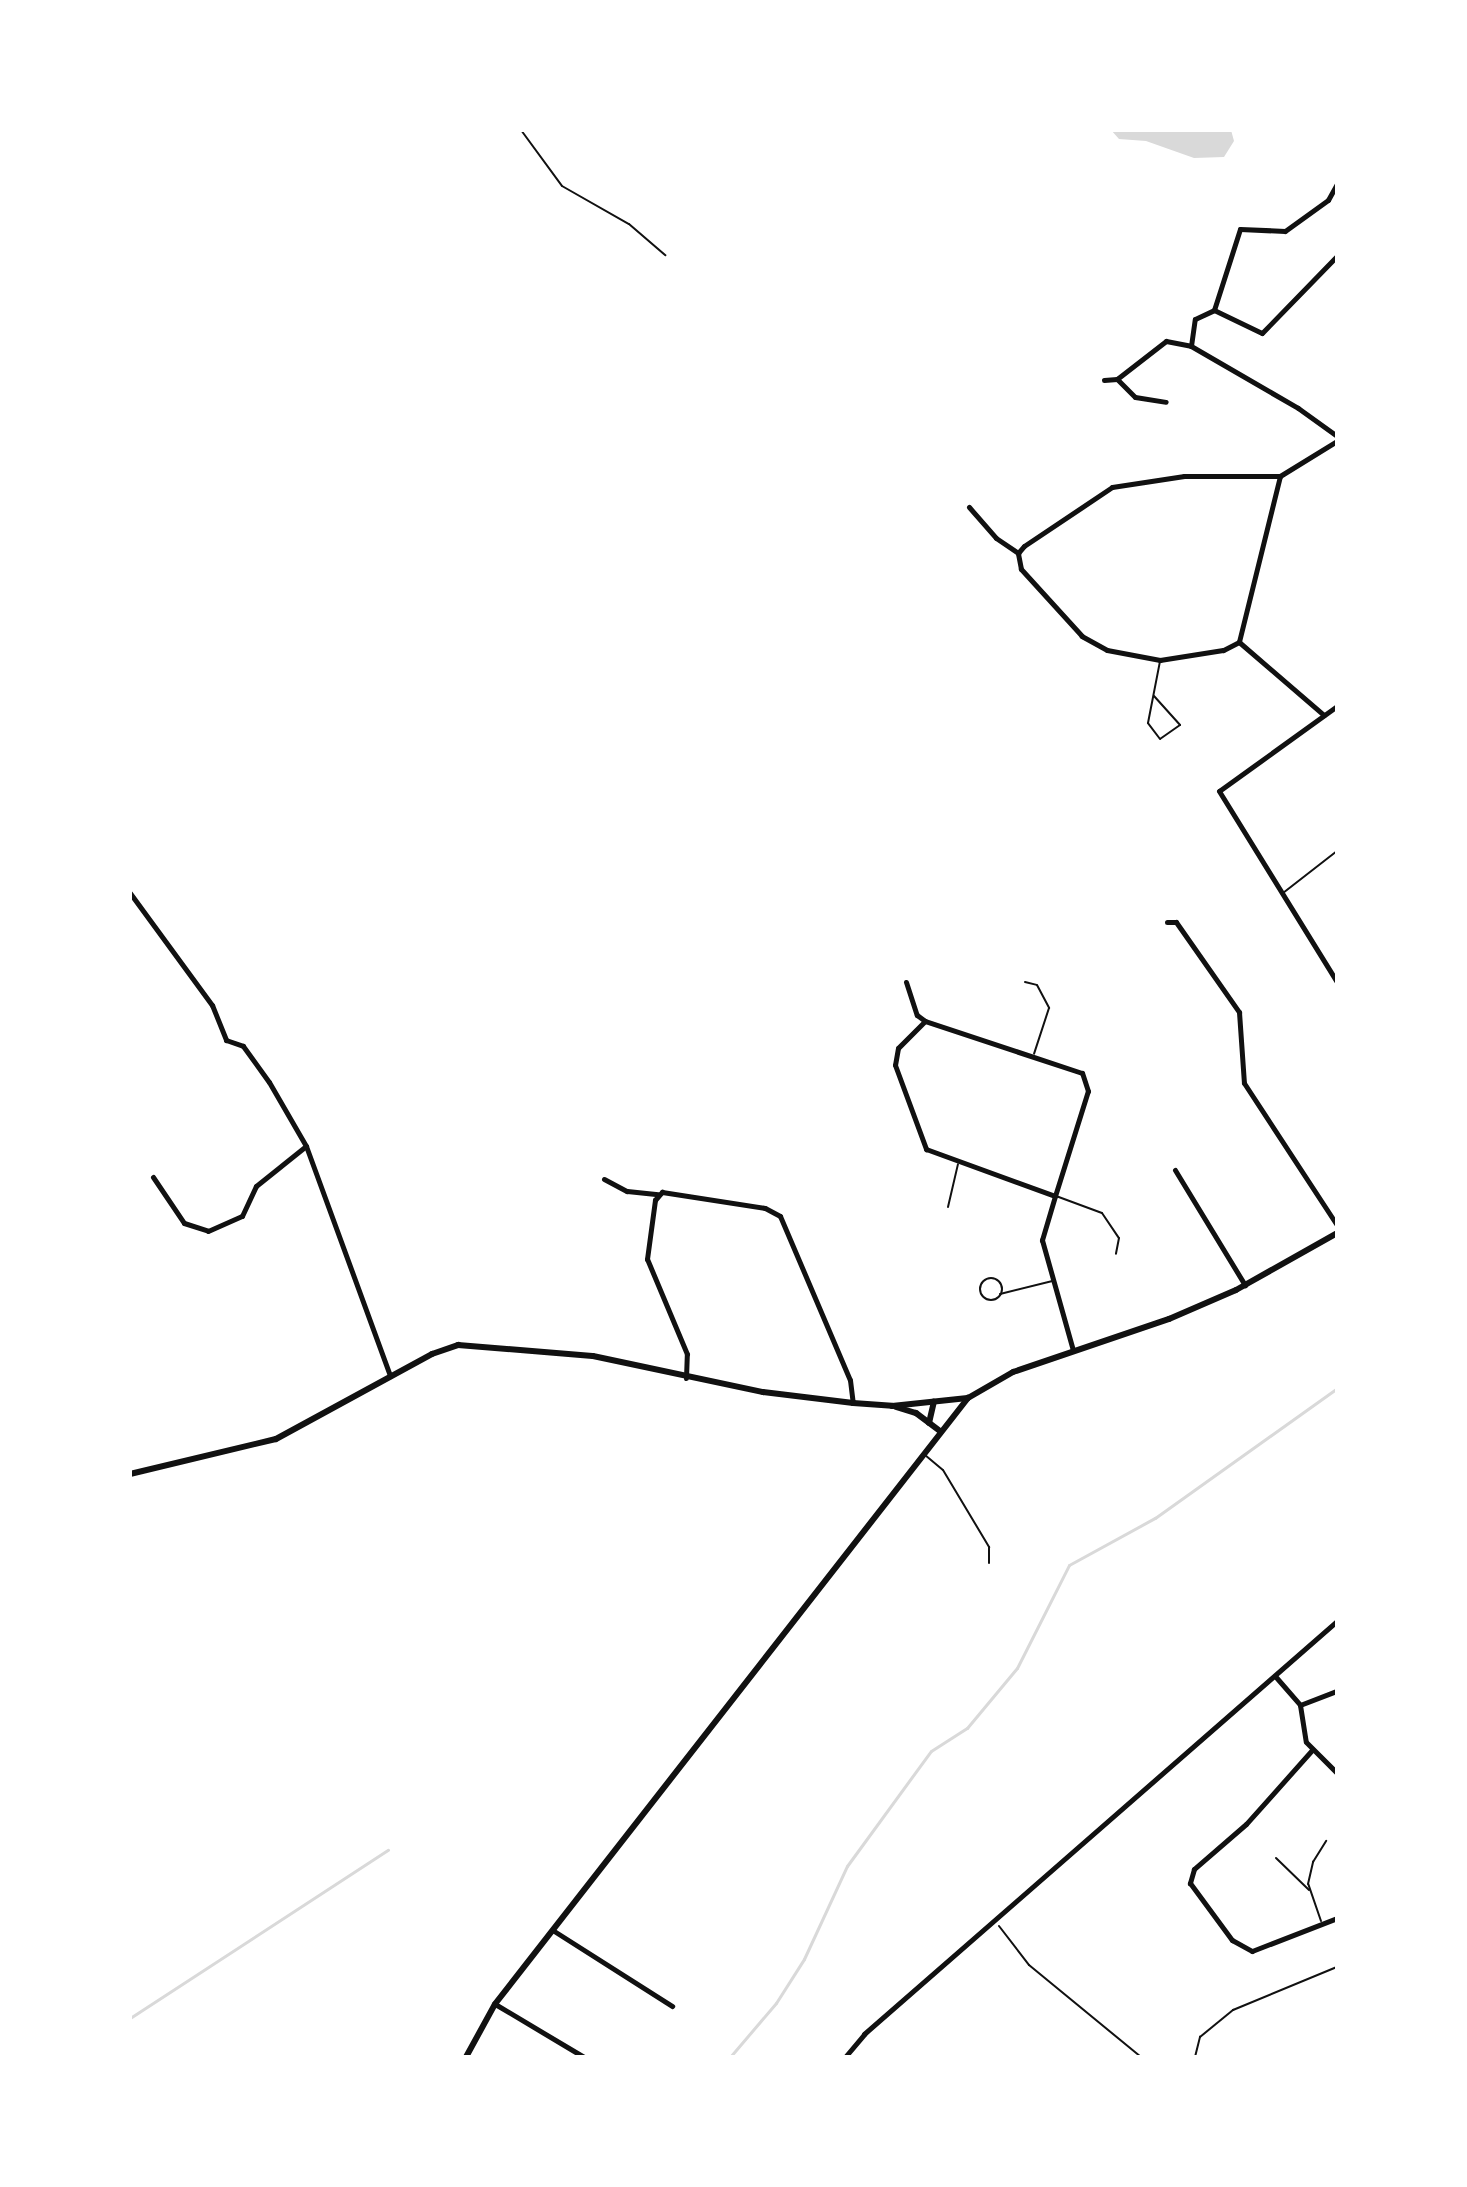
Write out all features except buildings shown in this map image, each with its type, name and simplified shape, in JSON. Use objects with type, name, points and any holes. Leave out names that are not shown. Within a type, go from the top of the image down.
[{"type":"street","points":[[1191,346],[1195,319],[1214,310],[1240,229],[1285,231],[1328,200],[1337,184]]},
{"type":"street","points":[[1214,310],[1262,333],[1337,256]]},
{"type":"street","points":[[1018,553],[1112,487],[1184,476],[1280,476],[1337,439],[1191,346],[1166,341],[1117,379],[1104,380]]},
{"type":"street","points":[[1117,379],[1135,397],[1166,402]]},
{"type":"street","points":[[1239,642],[1280,476]]},
{"type":"street","points":[[969,507],[996,538],[1018,553],[1021,569],[1082,636],[1107,650],[1160,660],[1204,655],[1239,642]]},
{"type":"street","points":[[1239,642],[1324,715]]},
{"type":"street","points":[[1337,706],[1219,791],[1337,982]]},
{"type":"street","points":[[130,893],[212,1005],[226,1040],[243,1046],[269,1082],[306,1146],[390,1376]]},
{"type":"street","points":[[1167,922],[1176,922],[1239,1012],[1244,1083],[1337,1225]]},
{"type":"street","points":[[906,982],[917,1015],[925,1021],[1077,1069],[1088,1085],[1042,1240],[1073,1350]]},
{"type":"street","points":[[925,1021],[898,1048],[895,1065],[926,1149],[958,1164],[1055,1196]]},
{"type":"street","points":[[153,1177],[184,1223],[208,1231],[242,1216],[256,1186],[306,1146]]},
{"type":"street","points":[[1175,1170],[1245,1285]]},
{"type":"street","points":[[604,1179],[627,1191],[765,1208],[780,1216],[850,1380],[853,1403]]},
{"type":"street","points":[[658,1194],[647,1259],[687,1354],[686,1378]]},
{"type":"street","points":[[466,2057],[495,2004],[968,1398],[1013,1372],[1169,1319],[1245,1285],[1337,1233]]},
{"type":"street","points":[[130,1474],[276,1439],[445,1349],[487,1344],[593,1356],[686,1378],[853,1403],[892,1406],[968,1398]]},
{"type":"street","points":[[929,1423],[934,1402]]},
{"type":"street","points":[[892,1406],[941,1432]]},
{"type":"street","points":[[845,2057],[864,2034],[1337,1621]]},
{"type":"street","points":[[1275,1676],[1300,1705],[1312,1750],[1337,1773]]},
{"type":"street","points":[[1300,1705],[1337,1691]]},
{"type":"street","points":[[1312,1750],[1246,1824],[1194,1869],[1190,1883],[1245,1950],[1263,1950],[1337,1918]]},
{"type":"street","points":[[554,1931],[672,2006]]},
{"type":"street","points":[[495,2004],[584,2057]]},
{"type":"lane","points":[[521,130],[562,186],[629,224],[665,255]]},
{"type":"lane","points":[[1154,696],[1180,725],[1160,739],[1148,723],[1160,660]]},
{"type":"lane","points":[[1282,894],[1337,851]]},
{"type":"lane","points":[[1025,982],[1037,985],[1049,1008],[1034,1054]]},
{"type":"lane","points":[[948,1207],[958,1164]]},
{"type":"lane","points":[[1055,1196],[1102,1213],[1119,1238],[1116,1254]]},
{"type":"lane","points":[[1000,1294],[998,1280],[982,1283],[986,1298],[1053,1281]]},
{"type":"lane","points":[[924,1455],[943,1470],[989,1547],[989,1563]]},
{"type":"lane","points":[[1311,1896],[1310,1875],[1326,1841]]},
{"type":"lane","points":[[1276,1858],[1303,1879],[1323,1924]]},
{"type":"path","points":[[995,1920],[1029,1965],[1141,2057]]},
{"type":"path","points":[[1195,2057],[1200,2037],[1233,2010],[1337,1967]]},
{"type":"shaded area","points":[[1111,130],[1231,130],[1234,141],[1224,157],[1194,158],[1146,141],[1119,139]]},
{"type":"waterway","points":[[730,2057],[776,2003],[804,1959],[847,1866],[931,1751],[967,1728],[1017,1668],[1069,1565],[1155,1518],[1337,1388]]},
{"type":"waterway","points":[[130,2018],[388,1850]]}]
